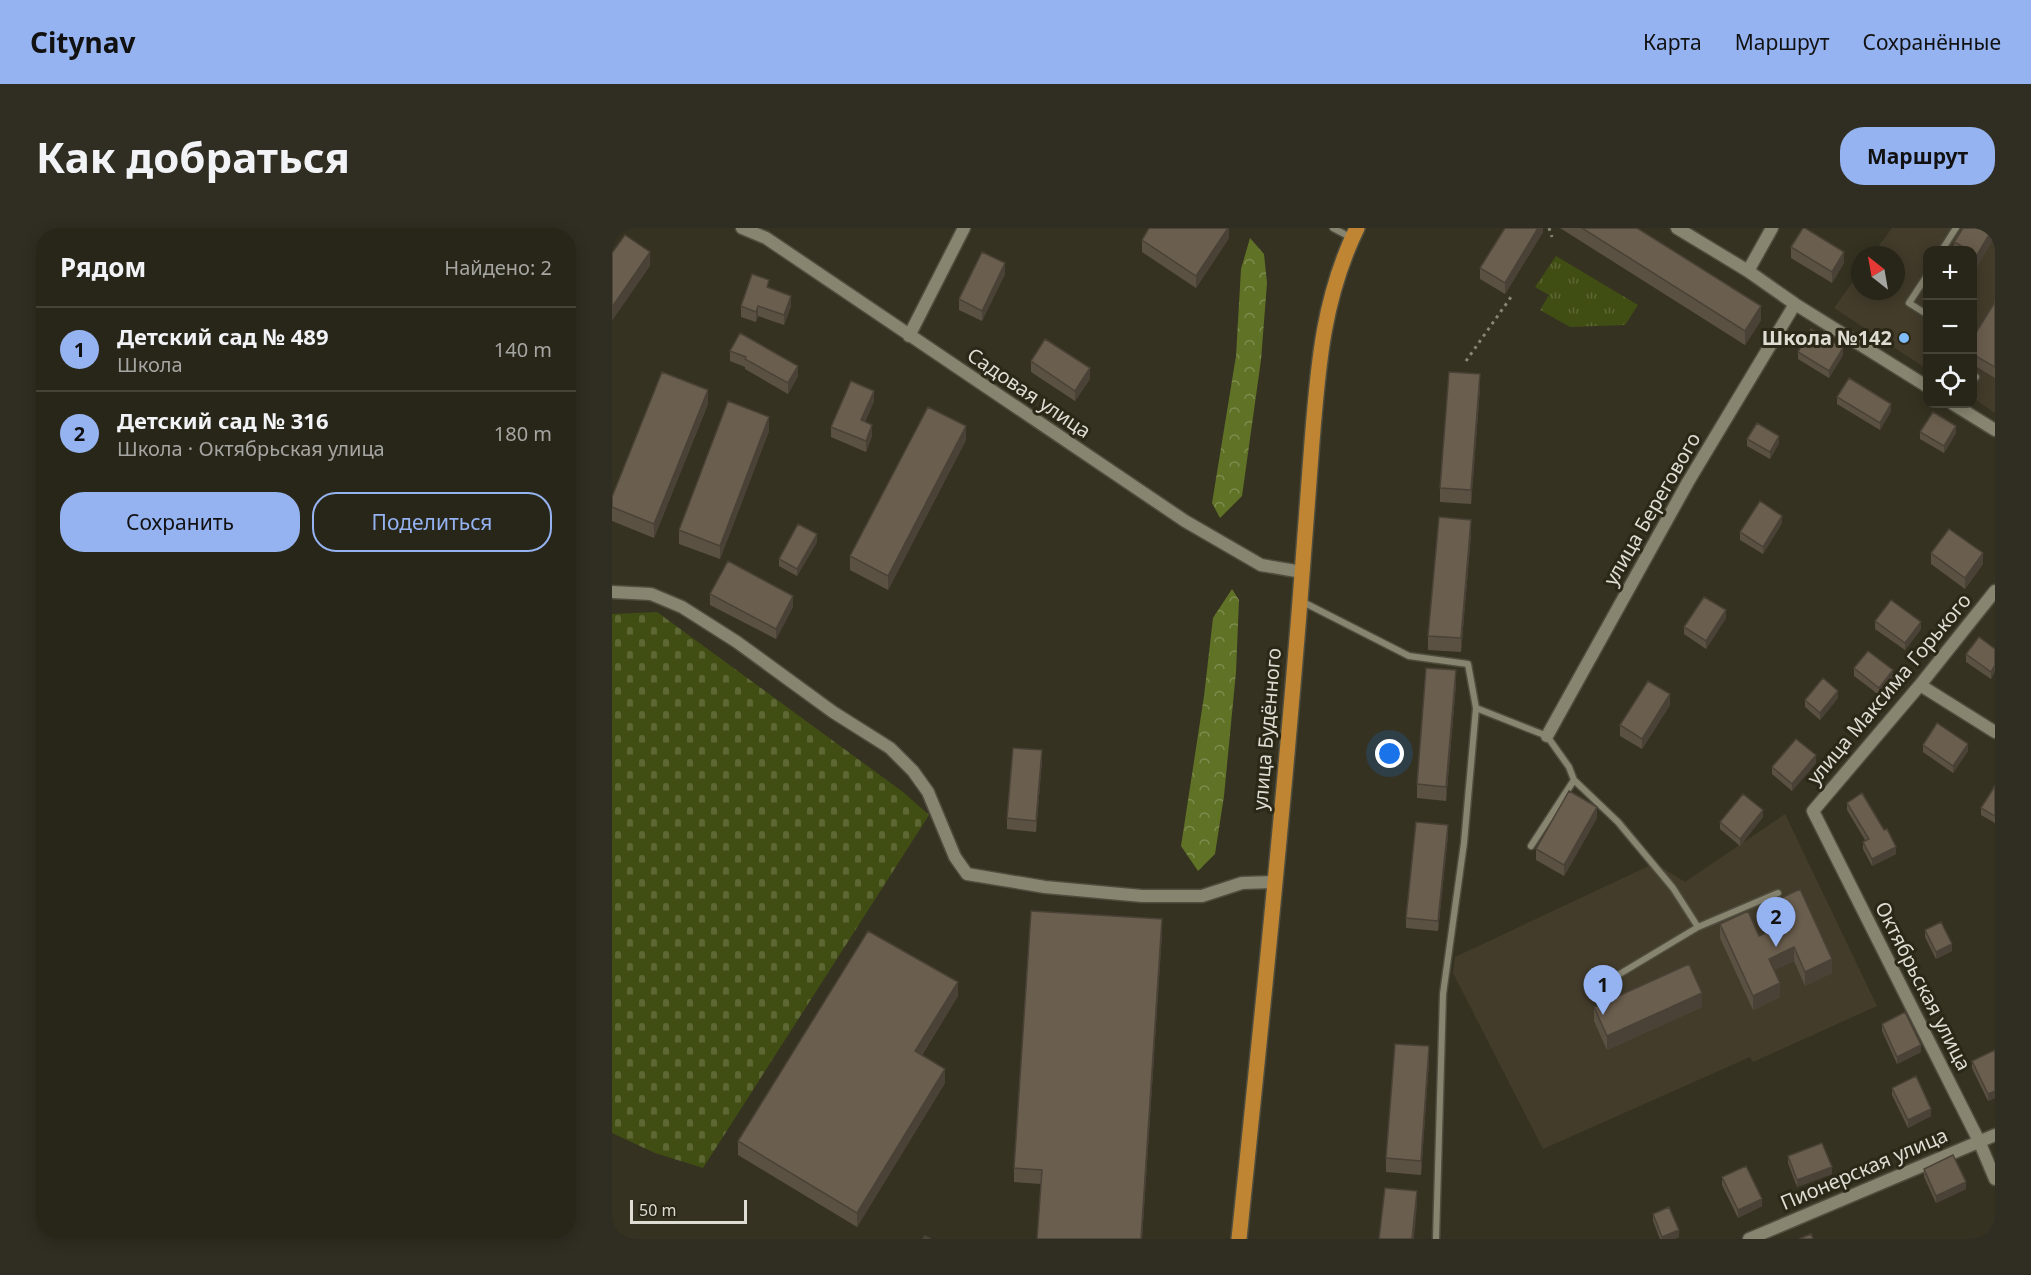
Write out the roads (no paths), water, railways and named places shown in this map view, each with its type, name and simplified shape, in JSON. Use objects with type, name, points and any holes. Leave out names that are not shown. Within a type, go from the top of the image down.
[{"type":"main road","name":"улица Будённого","points":[[1239,1239],[1275,882],[1324,326],[1336,278],[1355,233]]},
{"type":"street","name":"Садовая улица","points":[[742,228],[766,238],[1185,521],[1261,565],[1302,572]]},
{"type":"street","points":[[909,336],[964,228]]},
{"type":"street","points":[[1677,228],[1923,384]]},
{"type":"street","points":[[1748,271],[1772,228]]},
{"type":"street","name":"улица Берегового","points":[[1547,736],[1688,482],[1796,304]]},
{"type":"street","points":[[1959,408],[1995,430]]},
{"type":"street","name":"улица Максима Горького","points":[[1813,811],[1920,685],[1995,591]]},
{"type":"street","points":[[612,592],[651,594],[682,607],[737,642],[833,712],[890,748],[913,771],[928,792],[955,857],[967,874],[1045,887],[1142,896],[1202,896],[1242,883],[1275,882]]},
{"type":"street","points":[[1920,685],[1995,732]]},
{"type":"street","name":"Октябрьская улица","points":[[1813,811],[1979,1141],[1995,1179]]},
{"type":"street","name":"Пионерская улица","points":[[1749,1239],[1995,1135]]},
{"type":"lane","points":[[1333,228],[1355,233]]},
{"type":"lane","points":[[1945,246],[1956,228]]},
{"type":"lane","points":[[1923,282],[1909,303],[1923,312]]},
{"type":"lane","points":[[1300,600],[1409,656],[1468,664],[1476,708],[1464,843],[1443,994],[1436,1239]]},
{"type":"lane","points":[[1476,708],[1547,736],[1569,767],[1574,780],[1618,822],[1673,888],[1698,927]]},
{"type":"lane","points":[[1531,846],[1574,780]]},
{"type":"lane","points":[[1603,984],[1698,927],[1778,893]]},
{"type":"place","name":"Школа №142","points":[[1904,338]]},
{"type":"place","name":"Детский сад № 316","points":[[1776,947]]},
{"type":"place","name":"Детский сад № 489","points":[[1603,1015]]}]
